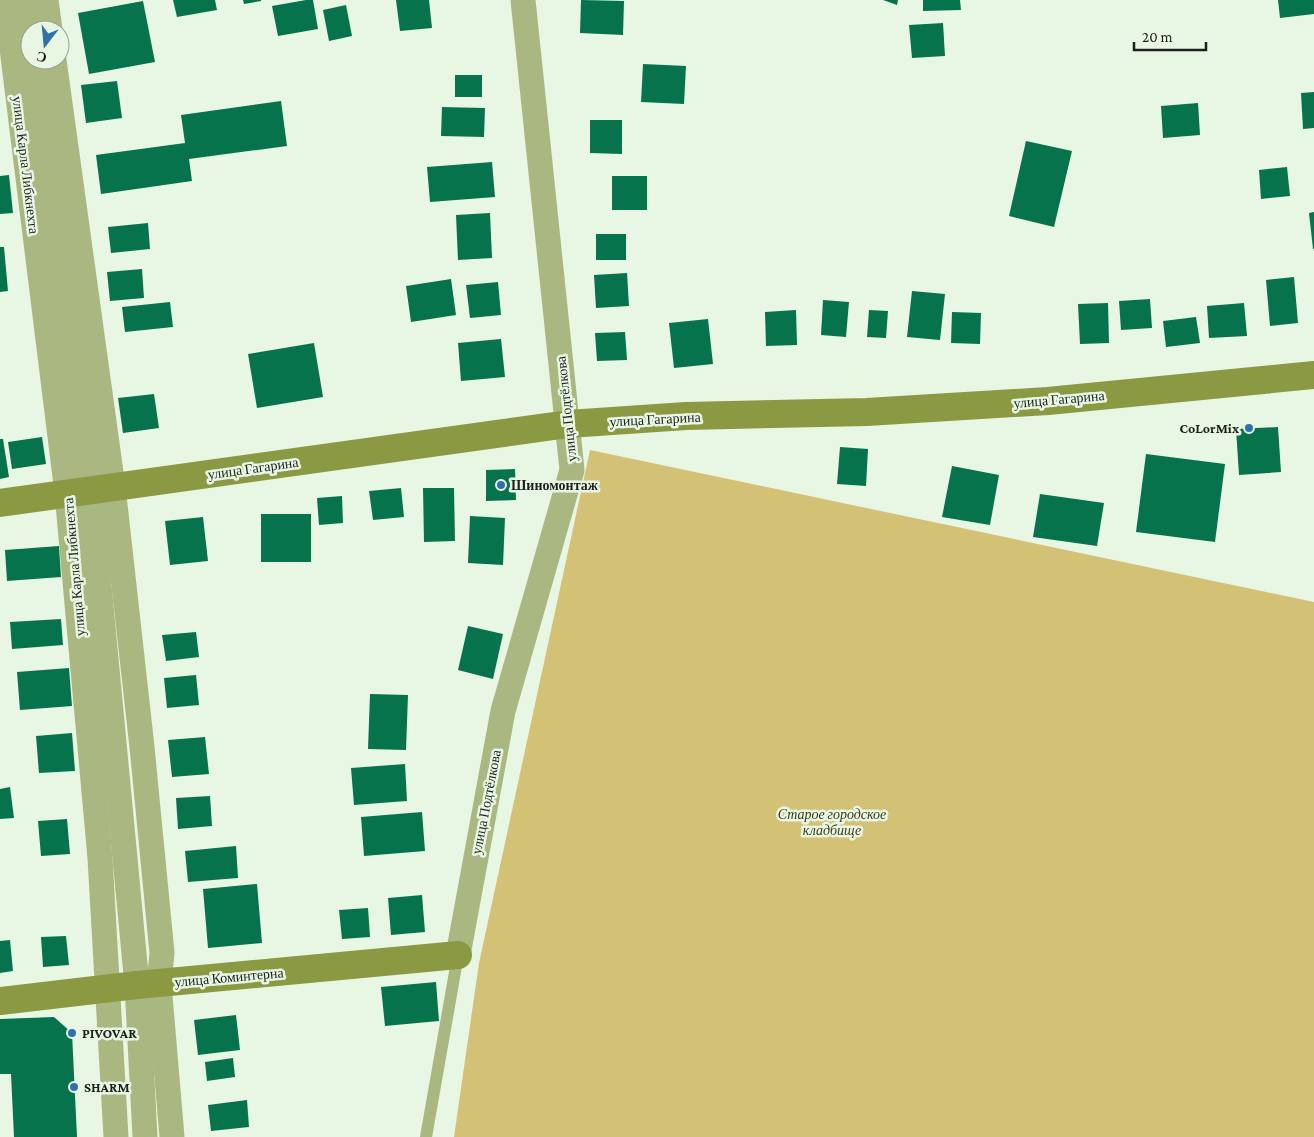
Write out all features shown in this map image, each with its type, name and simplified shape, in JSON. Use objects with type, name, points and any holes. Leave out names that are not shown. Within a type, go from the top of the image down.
[{"type":"street","name":"улица Карла Либкнехта","points":[[6,0],[90,490]]},
{"type":"street","points":[[26,0],[28,20]]},
{"type":"street","points":[[46,0],[49,20]]},
{"type":"street","name":"улица Подтёлкова","points":[[458,955],[503,711],[572,470],[523,0]]},
{"type":"street","name":"улица Карла Либкнехта","points":[[35,70],[90,490],[148,984],[172,1137]]},
{"type":"street","name":"улица Карла Либкнехта","points":[[55,70],[90,490],[90,743],[108,988],[116,1137]]},
{"type":"street","name":"улица Гагарина","points":[[0,503],[568,424],[686,416],[867,412],[1048,400],[1314,375]]},
{"type":"street","name":"улица Коминтерна","points":[[0,1000],[458,955]]},
{"type":"street","name":"улица Карла Либкнехта","points":[[145,1137],[148,984]]},
{"type":"lane","points":[[426,1137],[458,955]]},
{"type":"green space","name":"Старое городское кладбище","points":[[590,450],[1314,602],[1314,1137],[454,1137],[479,963]]},
{"type":"building","points":[[173,0],[215,0],[217,10],[177,17]]},
{"type":"building","points":[[243,0],[261,0],[261,1],[244,4]]},
{"type":"building","points":[[313,0],[318,29],[278,36],[272,6]]},
{"type":"building","points":[[396,0],[429,0],[432,28],[400,31]]},
{"type":"building","points":[[581,0],[624,1],[623,35],[580,33]]},
{"type":"building","points":[[883,0],[898,0],[897,5]]},
{"type":"building","points":[[923,0],[960,0],[961,10],[923,11]]},
{"type":"building","points":[[1278,0],[1314,0],[1314,14],[1280,18]]},
{"type":"building","points":[[143,1],[155,62],[89,74],[78,13]]},
{"type":"building","points":[[346,5],[352,36],[329,41],[323,10]]},
{"type":"building","points":[[943,23],[945,56],[912,58],[909,25]]},
{"type":"building","points":[[643,64],[686,66],[684,104],[641,102]]},
{"type":"building","points":[[455,75],[482,75],[482,97],[455,97]]},
{"type":"building","points":[[117,81],[122,118],[86,123],[81,85]]},
{"type":"building","points":[[1314,92],[1314,128],[1303,129],[1301,93]]},
{"type":"building","points":[[281,101],[287,146],[189,159],[192,181],[101,194],[96,155],[185,143],[181,115]]},
{"type":"building","points":[[1198,103],[1200,135],[1163,138],[1161,106]]},
{"type":"building","points":[[442,107],[485,108],[484,137],[441,136]]},
{"type":"building","points":[[590,120],[622,120],[622,154],[590,153]]},
{"type":"building","points":[[1026,141],[1072,151],[1054,227],[1009,216]]},
{"type":"building","points":[[492,162],[495,197],[430,202],[427,167]]},
{"type":"building","points":[[1287,167],[1290,196],[1261,199],[1259,170]]},
{"type":"building","points":[[9,175],[13,213],[0,214],[0,176]]},
{"type":"building","points":[[612,176],[647,176],[647,210],[612,210]]},
{"type":"building","points":[[1314,212],[1314,249],[1313,249],[1309,213]]},
{"type":"building","points":[[490,213],[492,258],[458,260],[456,215]]},
{"type":"building","points":[[148,223],[150,249],[111,253],[108,227]]},
{"type":"building","points":[[596,234],[626,234],[626,260],[596,260]]},
{"type":"building","points":[[0,247],[4,247],[8,291],[0,292]]},
{"type":"building","points":[[142,269],[144,298],[110,301],[107,272]]},
{"type":"building","points":[[627,273],[629,306],[596,308],[594,275]]},
{"type":"building","points":[[1294,277],[1298,323],[1270,326],[1266,280]]},
{"type":"building","points":[[451,279],[456,315],[411,322],[406,286]]},
{"type":"building","points":[[498,282],[501,315],[470,318],[466,285]]},
{"type":"building","points":[[912,291],[945,294],[940,340],[907,337]]},
{"type":"building","points":[[1150,299],[1152,328],[1121,330],[1119,301]]},
{"type":"building","points":[[823,300],[849,302],[846,337],[821,335]]},
{"type":"building","points":[[170,302],[173,327],[125,332],[122,307]]},
{"type":"building","points":[[1108,303],[1109,343],[1080,344],[1078,304]]},
{"type":"building","points":[[1244,303],[1247,336],[1209,338],[1207,306]]},
{"type":"building","points":[[796,310],[797,345],[766,346],[765,312]]},
{"type":"building","points":[[869,310],[888,311],[886,338],[867,337]]},
{"type":"building","points":[[952,312],[981,313],[980,344],[951,343]]},
{"type":"building","points":[[1196,317],[1200,343],[1166,347],[1163,321]]},
{"type":"building","points":[[708,319],[713,364],[674,368],[669,323]]},
{"type":"building","points":[[625,332],[627,360],[597,361],[595,333]]},
{"type":"building","points":[[501,339],[505,377],[461,381],[458,343]]},
{"type":"building","points":[[314,343],[323,397],[257,408],[248,354]]},
{"type":"building","points":[[154,394],[159,428],[123,433],[118,398]]},
{"type":"building","points":[[1278,427],[1281,472],[1239,475],[1236,429]]},
{"type":"building","points":[[42,437],[46,464],[12,469],[8,442]]},
{"type":"building","points":[[0,439],[3,439],[9,477],[0,479]]},
{"type":"building","points":[[840,447],[868,449],[866,486],[837,484]]},
{"type":"building","points":[[1146,454],[1225,464],[1215,542],[1136,532]]},
{"type":"building","points":[[952,466],[999,475],[990,525],[942,517]]},
{"type":"building","name":"Шиномонтаж","points":[[515,469],[516,500],[486,501],[486,470]]},
{"type":"building","points":[[401,488],[404,517],[373,520],[369,491]]},
{"type":"building","points":[[423,488],[454,488],[455,541],[424,542]]},
{"type":"building","points":[[1040,494],[1104,503],[1097,546],[1033,537]]},
{"type":"building","points":[[342,496],[343,523],[319,525],[317,498]]},
{"type":"building","points":[[261,514],[311,514],[311,562],[261,562]]},
{"type":"building","points":[[470,516],[505,518],[503,565],[468,563]]},
{"type":"building","points":[[203,517],[208,561],[170,565],[165,521]]},
{"type":"building","points":[[59,546],[61,577],[7,581],[5,550]]},
{"type":"building","points":[[61,619],[63,645],[12,649],[10,622]]},
{"type":"building","points":[[468,626],[503,634],[493,679],[458,670]]},
{"type":"building","points":[[196,632],[199,657],[166,661],[162,635]]},
{"type":"building","points":[[69,668],[72,706],[20,710],[17,672]]},
{"type":"building","points":[[196,675],[199,705],[167,708],[164,678]]},
{"type":"building","points":[[370,694],[408,695],[406,750],[368,749]]},
{"type":"building","points":[[72,733],[75,771],[39,773],[36,736]]},
{"type":"building","points":[[205,737],[209,774],[172,777],[168,740]]},
{"type":"building","points":[[405,764],[407,801],[354,805],[351,768]]},
{"type":"building","points":[[10,787],[14,818],[0,819],[0,789]]},
{"type":"building","points":[[210,796],[212,826],[178,829],[176,798]]},
{"type":"building","points":[[422,812],[425,851],[364,856],[361,817]]},
{"type":"building","points":[[67,819],[70,854],[41,856],[38,821]]},
{"type":"building","points":[[236,846],[238,878],[188,882],[185,851]]},
{"type":"building","points":[[257,884],[262,943],[208,948],[203,889]]},
{"type":"building","points":[[422,895],[425,932],[391,935],[388,898]]},
{"type":"building","points":[[368,908],[370,937],[342,939],[339,910]]},
{"type":"building","points":[[66,936],[69,965],[43,967],[41,937]]},
{"type":"building","points":[[10,940],[13,971],[0,973],[0,941]]},
{"type":"building","points":[[436,982],[439,1021],[385,1026],[381,987]]},
{"type":"building","points":[[236,1015],[240,1050],[198,1055],[194,1020]]},
{"type":"building","points":[[54,1017],[72,1033],[77,1137],[14,1137],[11,1074],[0,1074],[0,1019]]},
{"type":"building","points":[[233,1058],[235,1077],[207,1081],[205,1062]]},
{"type":"building","points":[[247,1100],[249,1127],[211,1131],[208,1105]]},
{"type":"place","name":"CoLorMix","points":[[1249,428]]},
{"type":"place","name":"Шиномонтаж","points":[[501,485]]},
{"type":"place","name":"PIVOVAR","points":[[72,1033]]},
{"type":"place","name":"SHARM","points":[[74,1087]]}]
